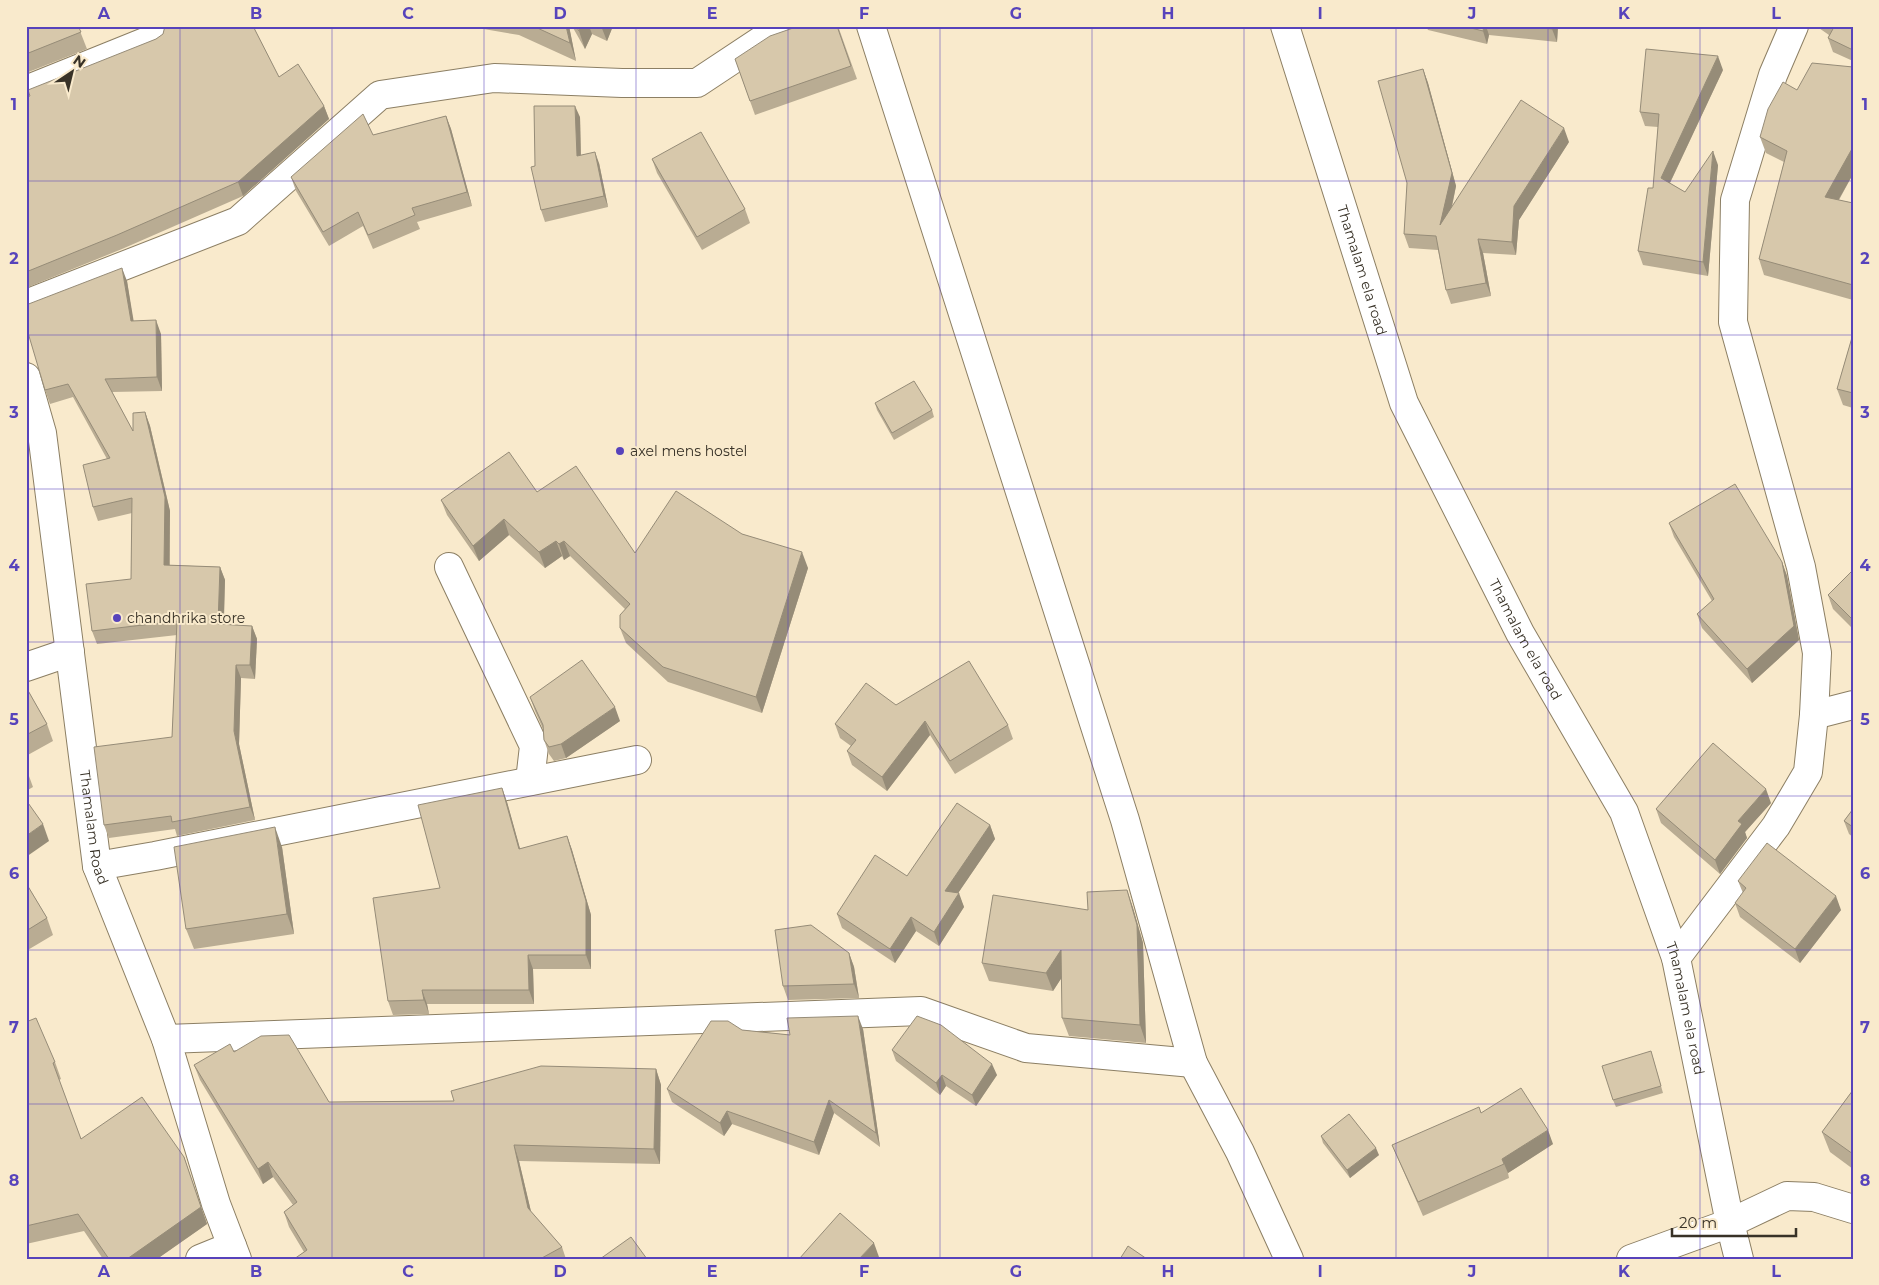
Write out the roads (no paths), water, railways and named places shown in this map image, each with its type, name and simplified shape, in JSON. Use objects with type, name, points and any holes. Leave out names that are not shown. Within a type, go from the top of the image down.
[{"type":"street","points":[[26,304],[238,221],[380,95],[494,78],[622,83],[697,83],[783,26]]},
{"type":"street","points":[[871,26],[1125,820],[1194,1063],[1240,1152],[1288,1259]]},
{"type":"street","name":"Thamalam ela road","points":[[1285,26],[1404,403],[1520,633],[1624,812],[1676,958],[1739,1259]]},
{"type":"street","points":[[1676,958],[1776,826],[1808,772],[1814,715],[1817,653],[1801,566],[1733,322],[1735,200],[1773,75],[1794,26]]},
{"type":"street","points":[[26,90],[155,38]]},
{"type":"street","name":"Thamalam Road","points":[[26,377],[42,434],[97,866],[166,1039],[216,1204],[234,1252]]},
{"type":"street","points":[[449,567],[534,746],[530,781]]},
{"type":"street","points":[[26,668],[70,652]]},
{"type":"street","points":[[1814,715],[1853,705]]},
{"type":"street","points":[[97,866],[637,760]]},
{"type":"street","points":[[166,1039],[921,1012],[1026,1048],[1194,1063]]},
{"type":"street","points":[[1631,1259],[1730,1223],[1787,1196],[1814,1196],[1853,1209]]},
{"type":"street","points":[[200,1259],[234,1252]]},
{"type":"place","name":"axel mens hostel","points":[[620,451]]},
{"type":"place","name":"chandhrika store","points":[[117,618]]}]
